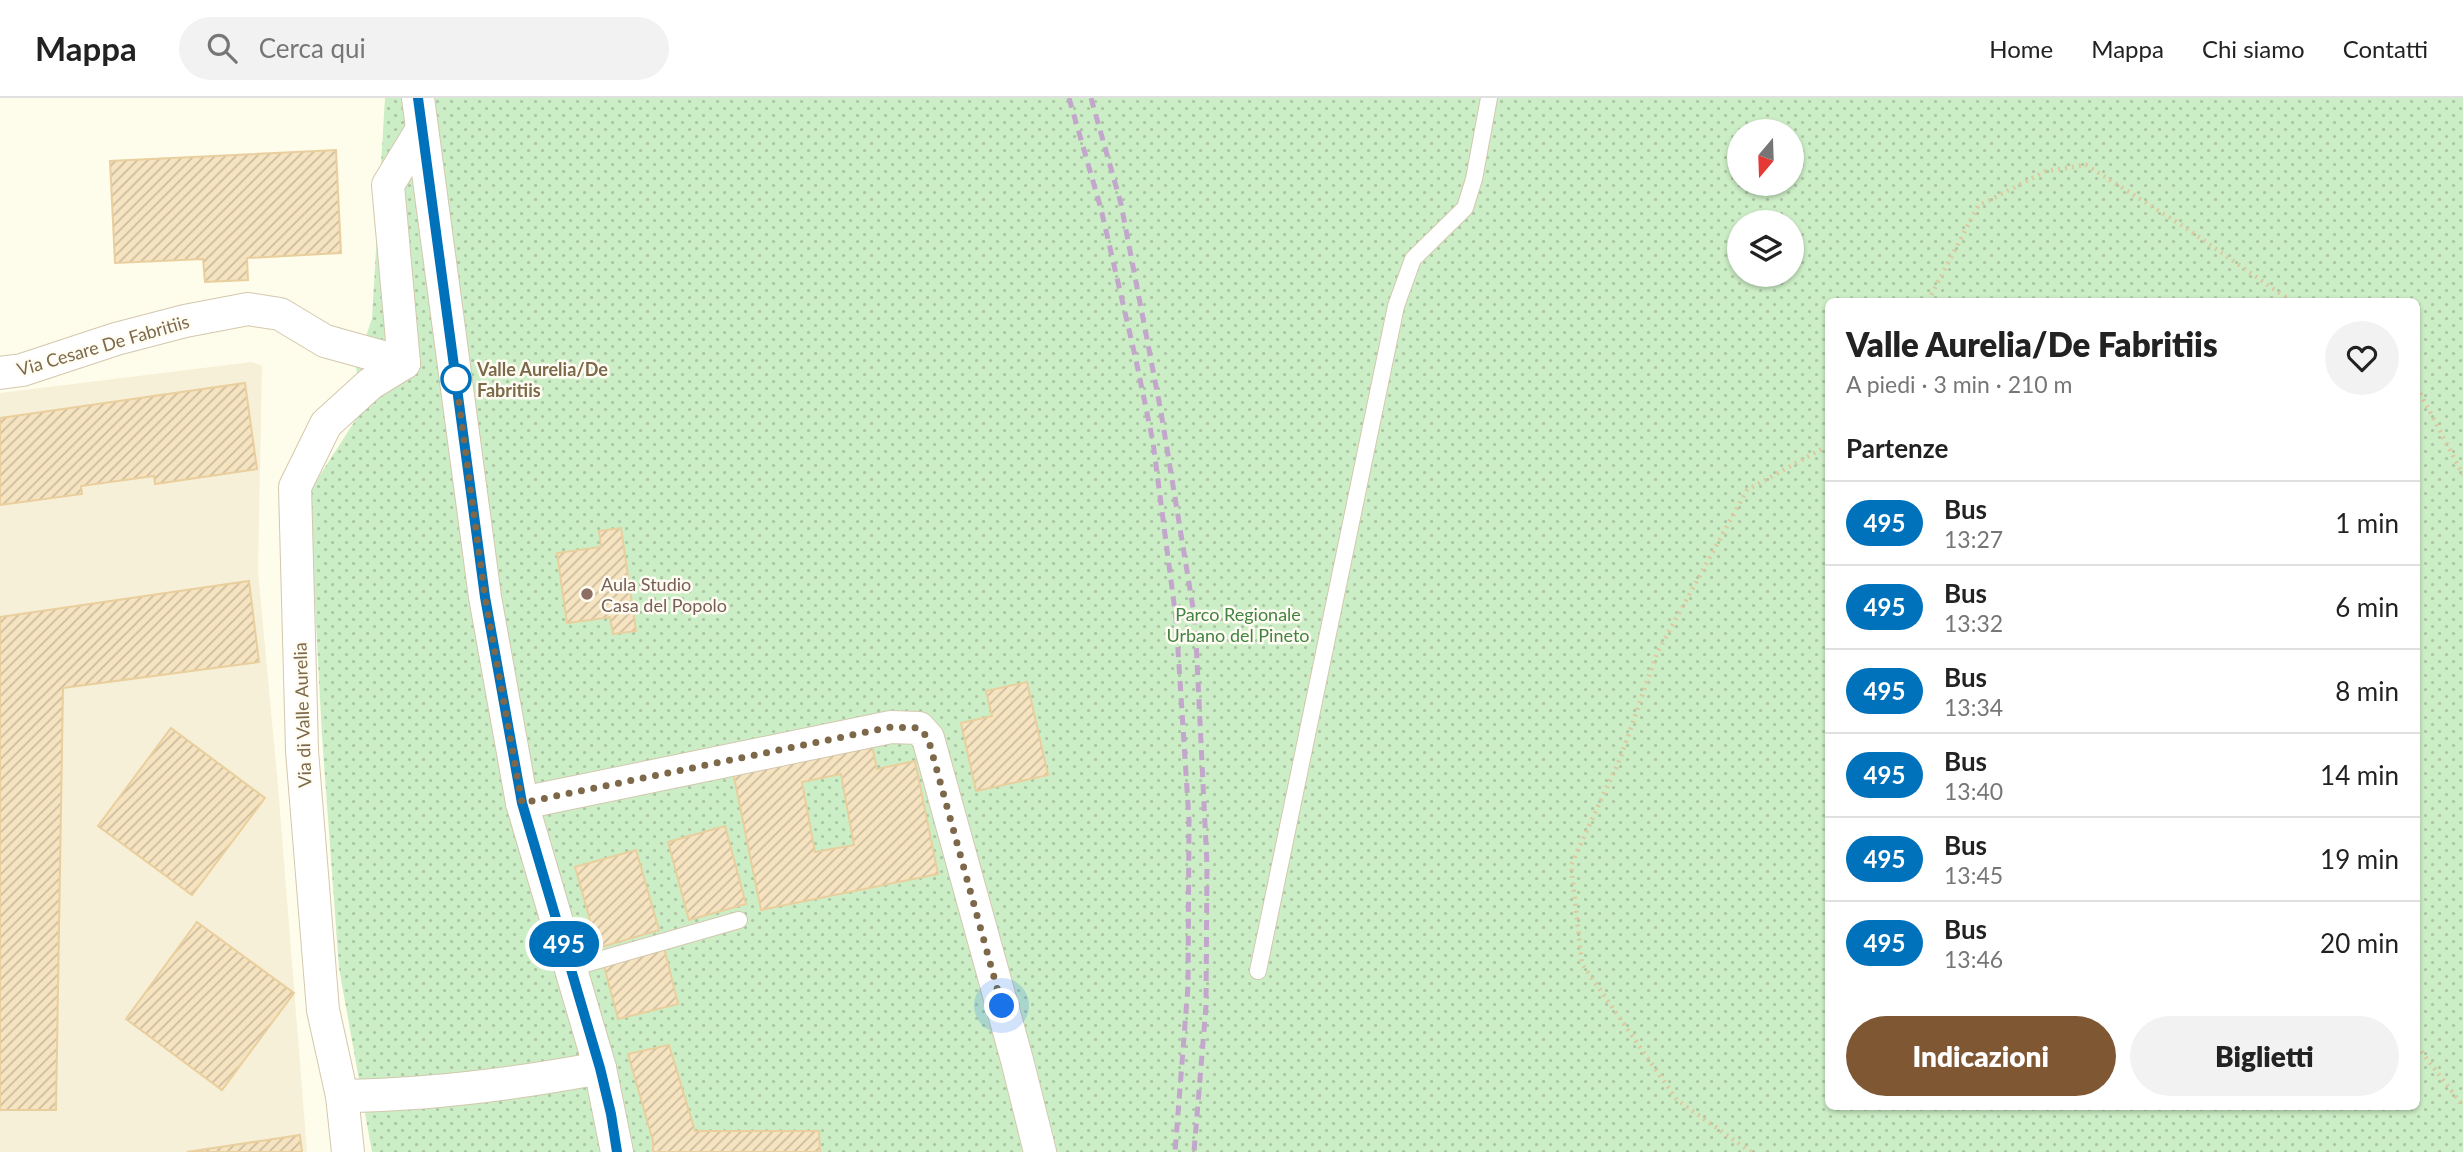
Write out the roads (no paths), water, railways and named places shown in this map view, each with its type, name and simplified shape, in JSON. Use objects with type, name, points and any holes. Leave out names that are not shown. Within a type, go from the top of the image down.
[{"type":"street","points":[[404,363],[388,185],[420,113]]},
{"type":"street","points":[[420,113],[485,597],[522,803],[600,1068],[617,1152]]},
{"type":"street","name":"Via Cesare De Fabritiis","points":[[0,373],[22,370],[116,338],[248,309],[280,314],[325,341],[404,363]]},
{"type":"street","name":"Via di Valle Aurelia","points":[[348,1152],[342,1096],[323,1010],[302,751],[295,487],[326,424],[370,384],[404,363]]},
{"type":"street","points":[[522,803],[891,727],[919,728],[928,738],[1040,1152]]},
{"type":"street","points":[[342,1096],[524,1083],[600,1068]]},
{"type":"lane","points":[[1258,971],[1395,306],[1413,259],[1465,208],[1474,179],[1489,98]]},
{"type":"lane","points":[[571,968],[739,920]]},
{"type":"railway","points":[[1069,98],[1101,209],[1153,442],[1176,619],[1189,820],[1188,986],[1175,1152]]},
{"type":"railway","points":[[1091,98],[1121,204],[1161,412],[1195,620],[1207,865],[1206,1006],[1194,1152]]},
{"type":"place","name":"Valle Aurelia/De Fabritiis","points":[[456,379]]},
{"type":"place","name":"Aula Studio Casa del Popolo","points":[[587,594]]},
{"type":"park label","name":"Parco Regionale Urbano del Pineto","points":[[1238,624]]}]
